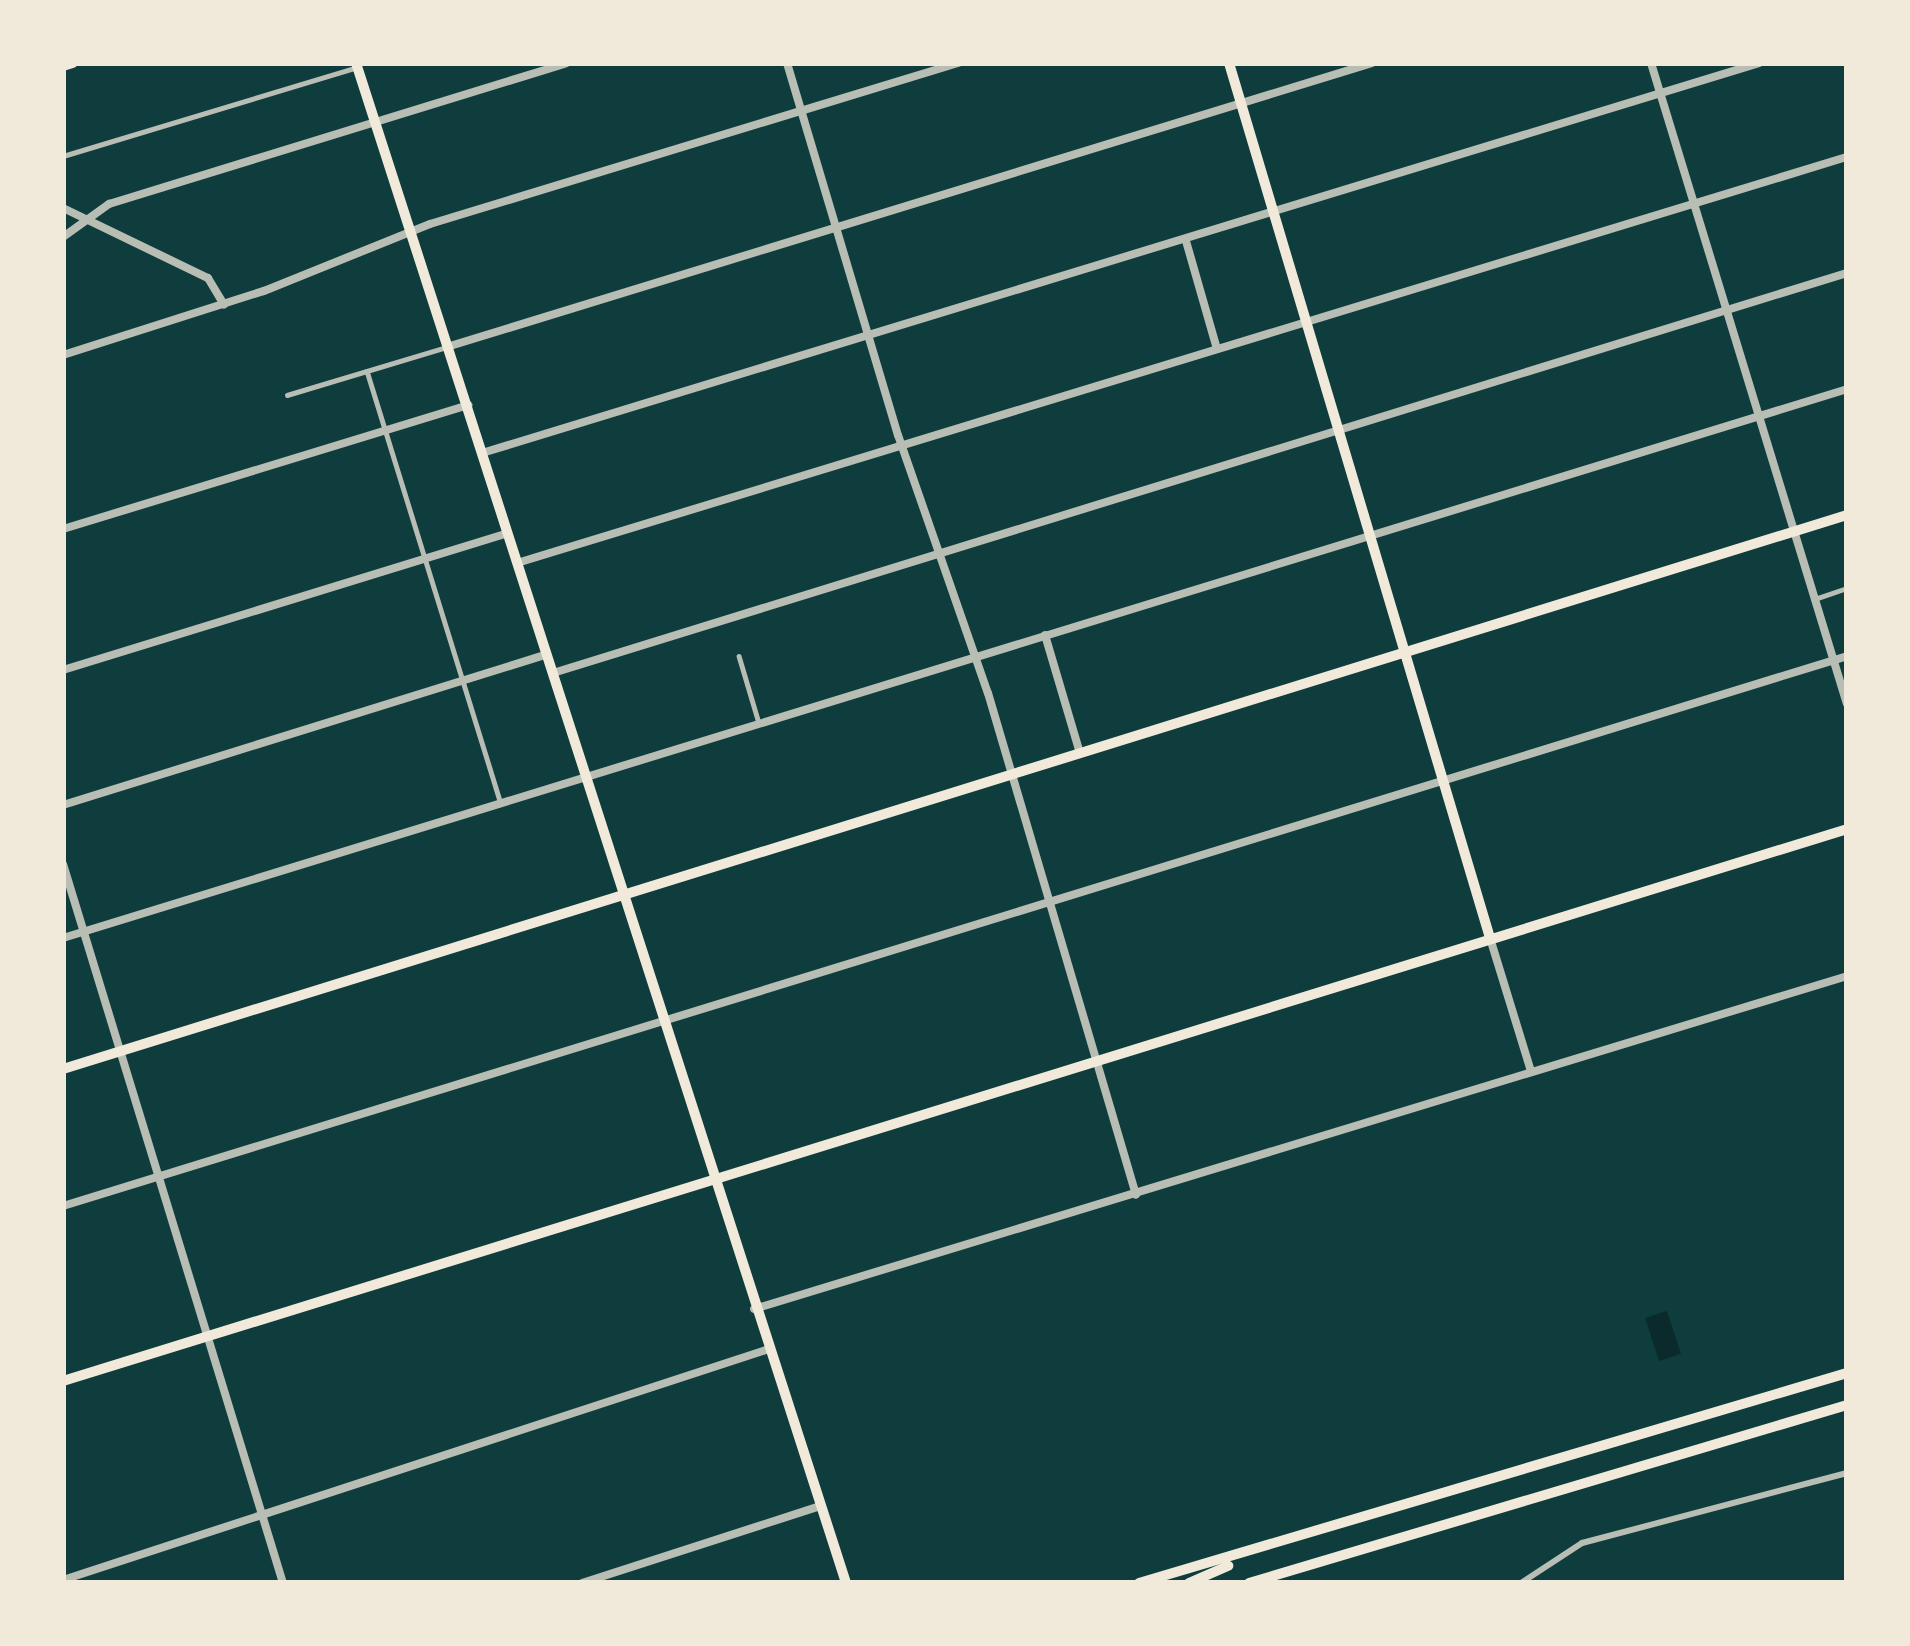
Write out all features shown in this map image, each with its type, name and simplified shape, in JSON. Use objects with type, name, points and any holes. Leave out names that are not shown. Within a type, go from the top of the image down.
[{"type":"main road","points":[[63,66],[74,63]]},
{"type":"main road","points":[[1229,63],[1373,533],[1490,938]]},
{"type":"main road","points":[[357,65],[711,1179],[846,1583]]},
{"type":"main road","points":[[63,1069],[1847,515]]},
{"type":"main road","points":[[63,1381],[1847,829]]},
{"type":"main road","points":[[1139,1583],[1247,1557],[1847,1373]]},
{"type":"main road","points":[[1249,1583],[1847,1405]]},
{"type":"main road","points":[[1189,1583],[1247,1557]]},
{"type":"street","points":[[63,237],[109,204],[566,63]]},
{"type":"street","points":[[787,63],[902,445],[1011,772],[1136,1195]]},
{"type":"street","points":[[63,355],[224,305],[412,232],[958,63]]},
{"type":"street","points":[[450,346],[1372,63]]},
{"type":"street","points":[[1651,63],[1847,704]]},
{"type":"street","points":[[482,453],[1759,63]]},
{"type":"street","points":[[517,563],[1847,157]]},
{"type":"street","points":[[63,208],[208,278],[224,305]]},
{"type":"street","points":[[1186,241],[1217,349]]},
{"type":"street","points":[[551,673],[1847,273]]},
{"type":"street","points":[[63,938],[585,779],[971,654],[1847,389]]},
{"type":"street","points":[[63,529],[468,405]]},
{"type":"street","points":[[63,670],[507,533]]},
{"type":"street","points":[[1045,634],[1079,750]]},
{"type":"street","points":[[63,805],[545,655]]},
{"type":"street","points":[[63,1206],[1847,656]]},
{"type":"street","points":[[63,863],[283,1583]]},
{"type":"street","points":[[1490,938],[1531,1071]]},
{"type":"street","points":[[754,1310],[1847,976]]},
{"type":"street","points":[[63,1580],[769,1349]]},
{"type":"street","points":[[1521,1583],[1582,1544],[1847,1473]]},
{"type":"street","points":[[582,1583],[820,1506]]},
{"type":"lane","points":[[63,156],[357,65]]},
{"type":"lane","points":[[287,395],[450,346]]},
{"type":"lane","points":[[368,371],[500,802]]},
{"type":"lane","points":[[1815,598],[1847,588]]},
{"type":"lane","points":[[739,656],[759,723]]},
{"type":"water","points":[[1667,1311],[1681,1354],[1659,1361],[1645,1318]]}]
